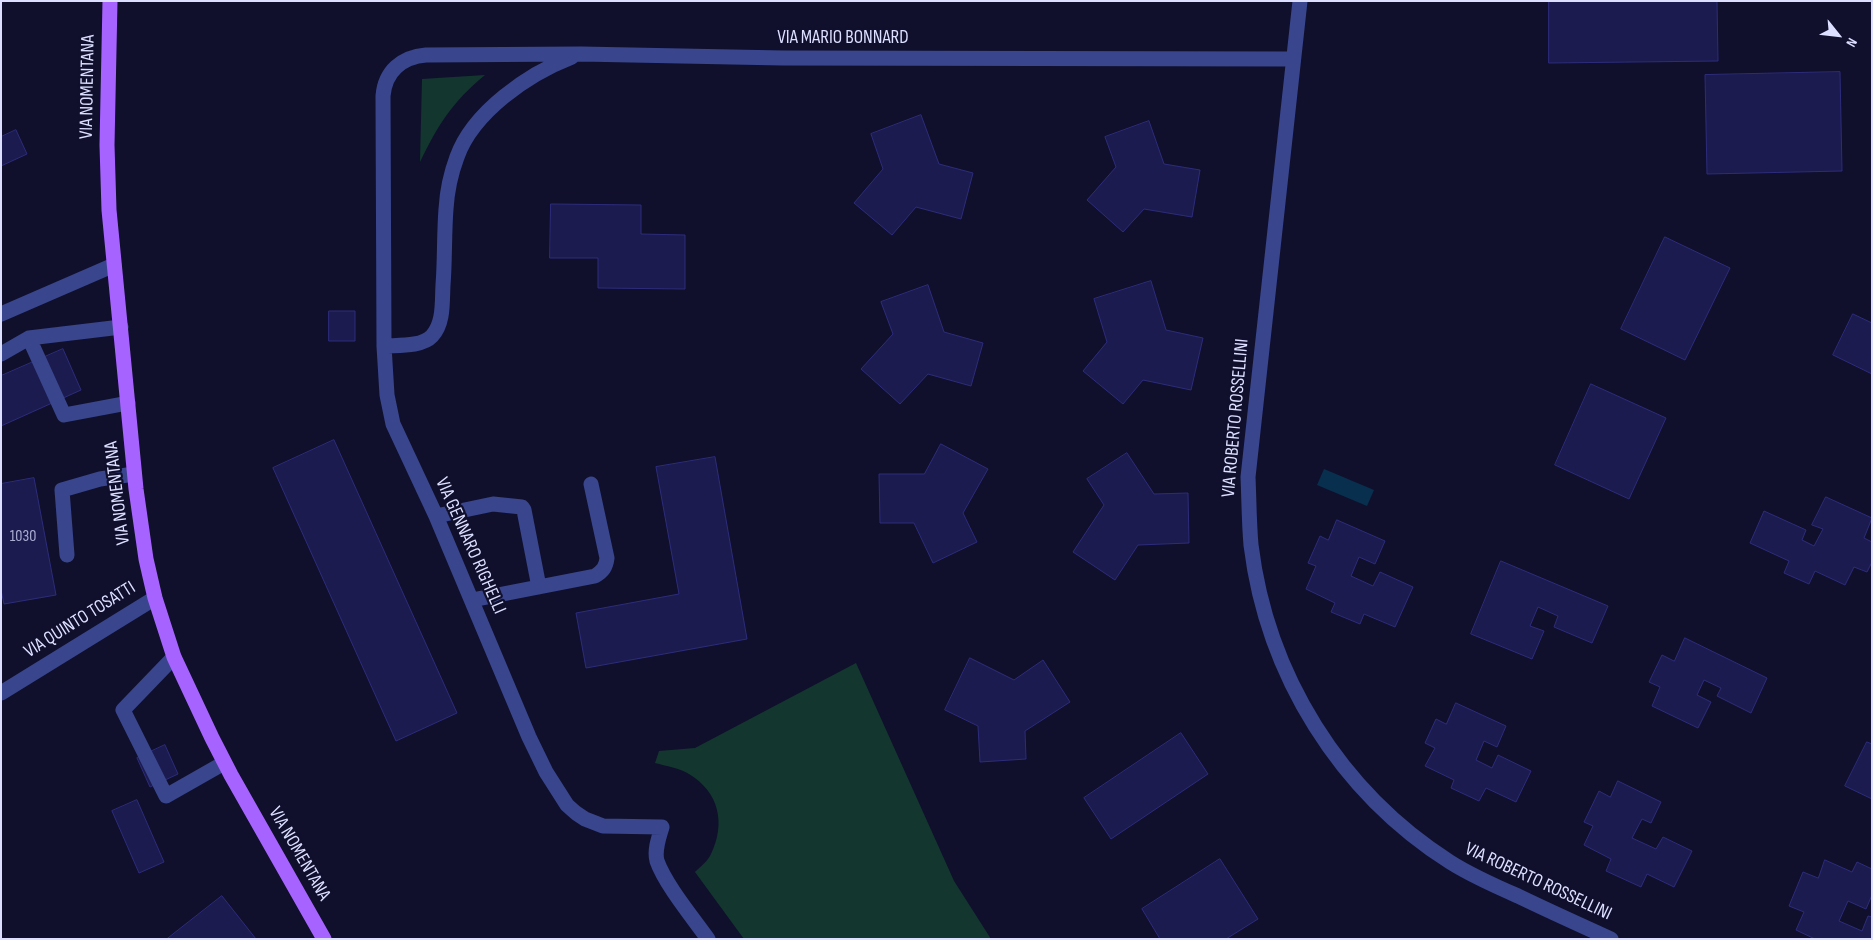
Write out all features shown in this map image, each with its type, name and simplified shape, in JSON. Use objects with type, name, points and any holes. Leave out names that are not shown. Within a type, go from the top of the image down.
[{"type":"main road","name":"VIA NOMENTANA","points":[[110,1],[109,210],[134,474],[146,559],[155,598],[174,657],[224,763],[324,939]]},
{"type":"street","name":"VIA ROBERTO ROSSELLINI","points":[[1300,1],[1248,477],[1249,522],[1254,560],[1263,604],[1274,640],[1301,702],[1325,741],[1352,777],[1375,802],[1405,829],[1475,877],[1611,939]]},
{"type":"street","points":[[384,346],[421,342],[431,337],[438,326],[442,303],[448,192],[457,156],[465,141],[484,116],[511,92],[548,68],[581,54]]},
{"type":"street","name":"VIA MARIO BONNARD","points":[[395,66],[412,57],[426,55],[581,54],[793,58],[1293,59]]},
{"type":"street","name":"VIA GENNARO RIGHELLI","points":[[395,66],[386,80],[383,96],[384,346],[386,385],[393,424],[436,516],[529,737],[555,788],[567,805],[594,824],[603,826],[662,827],[657,843],[657,860],[671,886],[708,939]]},
{"type":"street","points":[[1,314],[114,265]]},
{"type":"street","points":[[1,354],[29,338],[121,328]]},
{"type":"street","points":[[29,338],[64,415],[128,404]]},
{"type":"street","points":[[67,555],[62,490],[100,479],[134,474]]},
{"type":"street","points":[[472,600],[595,576],[602,571],[606,565],[607,558],[591,484]]},
{"type":"street","points":[[436,516],[493,504],[522,507],[539,587]]},
{"type":"street","name":"VIA QUINTO TOSATTI","points":[[1,693],[155,598]]},
{"type":"street","points":[[174,657],[123,710],[166,796],[224,763]]},
{"type":"green space","points":[[485,75],[463,95],[447,115],[420,162],[422,79]]},
{"type":"green space","points":[[856,663],[954,881],[991,939],[744,939],[695,872],[708,859],[716,842],[719,820],[717,809],[713,799],[699,781],[681,770],[655,763],[659,751],[695,748]]},
{"type":"water","points":[[1324,469],[1374,490],[1367,506],[1317,485]]},
{"type":"building","points":[[1549,1],[1717,1],[1718,61],[1549,63]]},
{"type":"building","points":[[1840,72],[1842,171],[1707,174],[1705,75]]},
{"type":"building","points":[[921,115],[939,164],[973,173],[961,219],[916,207],[892,235],[854,203],[883,169],[871,134]]},
{"type":"building","points":[[1149,121],[1164,164],[1200,170],[1192,217],[1144,209],[1123,232],[1087,200],[1116,167],[1105,137]]},
{"type":"building","points":[[16,130],[27,154],[1,166],[1,137]]},
{"type":"building","points":[[551,204],[641,205],[641,234],[685,235],[685,289],[598,288],[598,258],[550,258]]},
{"type":"building","points":[[1665,237],[1730,268],[1685,360],[1621,329]]},
{"type":"building","points":[[1151,281],[1166,330],[1203,338],[1191,390],[1143,380],[1123,404],[1083,371],[1107,342],[1094,299]]},
{"type":"building","points":[[928,285],[944,332],[983,343],[971,386],[928,374],[900,404],[861,369],[893,334],[881,302]]},
{"type":"building","points":[[329,311],[355,311],[355,341],[329,341]]},
{"type":"building","points":[[1853,314],[1872,323],[1872,374],[1833,355]]},
{"type":"building","points":[[63,349],[81,390],[1,426],[1,376]]},
{"type":"building","points":[[1591,384],[1666,418],[1629,499],[1555,465]]},
{"type":"building","points":[[334,440],[457,713],[396,741],[273,468]]},
{"type":"building","points":[[941,444],[988,469],[963,513],[977,542],[933,563],[914,523],[880,523],[879,474],[924,474]]},
{"type":"building","points":[[1127,453],[1154,494],[1188,493],[1189,543],[1138,545],[1115,580],[1073,552],[1104,505],[1087,479]]},
{"type":"building","points":[[715,457],[747,639],[586,668],[576,613],[679,594],[656,467]]},
{"type":"building","points":[[34,478],[56,595],[4,604],[1,590],[1,484]]},
{"type":"building","points":[[1826,497],[1872,518],[1864,538],[1872,542],[1872,562],[1867,572],[1854,567],[1845,585],[1815,571],[1809,584],[1784,573],[1789,561],[1750,543],[1764,511],[1806,530],[1802,540],[1814,546],[1823,529],[1812,525]]},
{"type":"building","points":[[1337,520],[1385,541],[1375,564],[1359,557],[1351,576],[1373,586],[1380,572],[1413,587],[1395,627],[1364,614],[1360,624],[1331,612],[1335,603],[1306,589],[1316,566],[1308,563],[1320,536],[1328,540]]},
{"type":"building","points":[[1501,561],[1608,606],[1592,643],[1554,627],[1558,616],[1538,607],[1530,626],[1544,631],[1532,659],[1471,634]]},
{"type":"building","points":[[1685,638],[1767,678],[1751,713],[1717,696],[1721,688],[1704,680],[1697,695],[1711,702],[1698,728],[1652,706],[1660,687],[1649,682],[1662,655],[1674,661]]},
{"type":"building","points":[[970,658],[1014,680],[1043,660],[1070,702],[1025,731],[1026,759],[980,762],[978,726],[945,710]]},
{"type":"building","points":[[1456,703],[1506,726],[1497,747],[1484,741],[1476,760],[1492,768],[1498,755],[1531,771],[1516,802],[1486,788],[1479,801],[1451,788],[1454,780],[1425,766],[1435,748],[1425,743],[1436,719],[1446,724]]},
{"type":"building","points":[[1181,733],[1208,774],[1111,839],[1084,798]]},
{"type":"building","points":[[1867,742],[1872,744],[1872,799],[1845,786]]},
{"type":"building","points":[[165,745],[178,774],[150,787],[137,758]]},
{"type":"building","points":[[1618,781],[1661,802],[1651,823],[1642,819],[1632,838],[1656,849],[1663,837],[1692,851],[1674,887],[1647,874],[1641,887],[1606,871],[1611,859],[1584,845],[1593,826],[1584,822],[1599,791],[1610,797]]},
{"type":"building","points":[[137,800],[164,862],[139,873],[112,811]]},
{"type":"building","points":[[1220,859],[1258,919],[1226,939],[1160,939],[1142,909]]},
{"type":"building","points":[[1825,860],[1852,872],[1857,862],[1872,869],[1872,895],[1866,909],[1848,901],[1839,921],[1862,931],[1868,916],[1872,917],[1872,939],[1815,939],[1796,930],[1804,912],[1789,906],[1803,872],[1818,878]]},
{"type":"building","points":[[222,896],[256,939],[167,939]]}]
